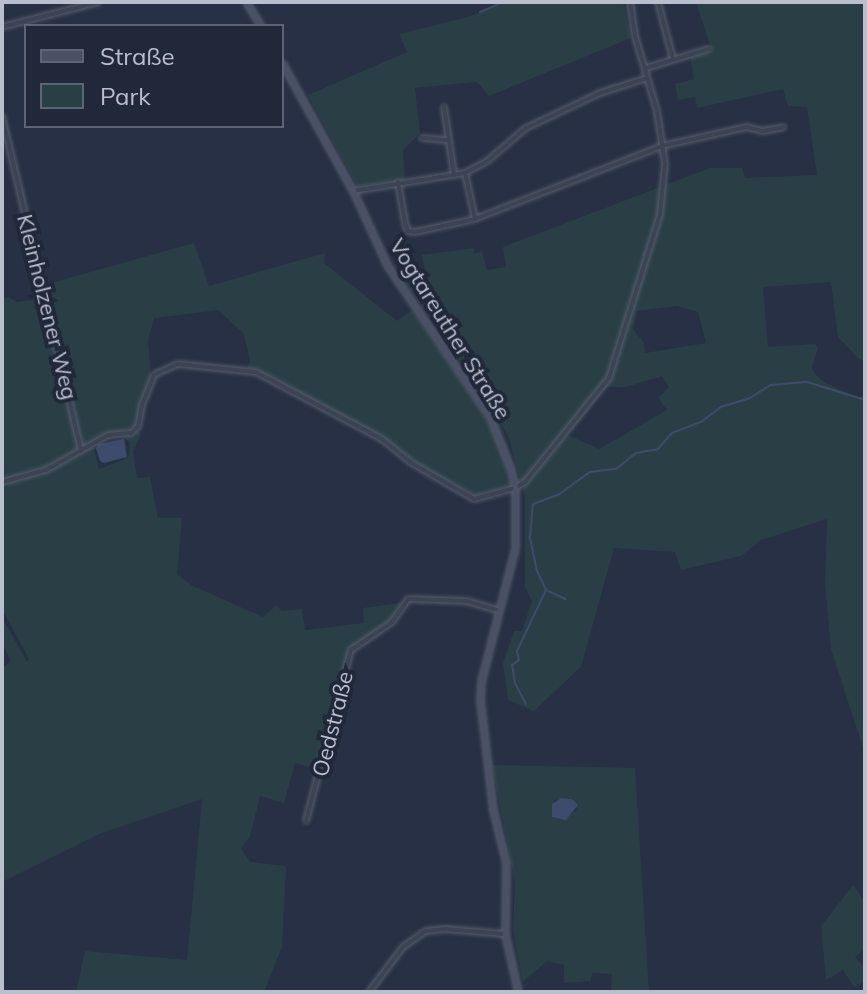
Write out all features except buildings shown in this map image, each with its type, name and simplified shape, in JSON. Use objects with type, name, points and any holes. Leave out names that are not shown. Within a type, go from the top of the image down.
[{"type":"main road","points":[[246,2],[260,24]]},
{"type":"main road","name":"Vogtareuther Straße","points":[[284,67],[353,191],[392,273],[490,417],[505,448],[515,488],[515,548],[498,610],[480,700],[493,810],[506,863],[505,934],[518,992]]},
{"type":"street","points":[[2,27],[99,2]]},
{"type":"street","points":[[2,482],[46,470],[108,435],[131,433],[138,427],[142,405],[154,375],[178,364],[256,372],[382,439],[410,462],[474,499],[515,488],[529,477],[603,387],[618,357],[660,214],[665,182],[662,146],[630,2]]},
{"type":"street","points":[[658,2],[673,59]]},
{"type":"street","points":[[645,68],[709,49]]},
{"type":"street","points":[[353,191],[465,173],[486,162],[526,128],[600,93],[648,77]]},
{"type":"street","points":[[444,107],[454,175]]},
{"type":"street","name":"Kleinholzener Weg","points":[[2,116],[81,451]]},
{"type":"street","points":[[398,182],[408,231],[475,219],[662,146],[747,127],[764,131],[784,127]]},
{"type":"street","points":[[422,138],[448,140]]},
{"type":"street","points":[[465,173],[475,219]]},
{"type":"street","name":"Oedstraße","points":[[306,821],[351,650],[392,622],[408,599],[466,601],[498,610]]},
{"type":"street","points":[[369,992],[403,947],[426,931],[445,929],[505,934]]},
{"type":"green space","points":[[507,2],[623,2],[631,38],[489,96],[477,82],[415,88],[420,133],[403,150],[405,180],[357,186],[308,95],[407,52],[399,34],[464,18]]},
{"type":"green space","points":[[696,2],[865,2],[865,361],[858,358],[838,337],[831,282],[763,287],[768,347],[815,344],[818,348],[812,367],[815,374],[825,383],[858,397],[865,396],[865,754],[831,649],[825,584],[827,519],[761,540],[741,556],[681,570],[675,552],[614,548],[581,667],[534,711],[508,700],[503,663],[514,631],[522,631],[532,601],[525,587],[525,496],[509,438],[491,405],[405,282],[426,277],[422,255],[474,248],[474,254],[482,251],[487,270],[506,267],[503,247],[710,168],[742,168],[745,178],[817,175],[807,107],[788,106],[783,89],[697,108],[695,97],[678,100],[675,84],[694,79],[690,57],[712,51]],"holes":[[[676,306],[698,312],[706,343],[645,353],[644,343],[633,329],[637,311]],[[662,376],[669,387],[658,398],[667,410],[599,449],[568,435],[607,387],[626,387]]]},
{"type":"green space","points":[[194,243],[209,286],[325,253],[324,263],[397,321],[412,310],[486,418],[501,450],[511,486],[475,495],[411,461],[383,437],[247,367],[250,361],[244,334],[218,310],[154,318],[148,341],[151,375],[137,425],[83,445],[44,285]]},
{"type":"green space","points":[[8,297],[17,302],[43,298],[78,446],[74,453],[42,469],[2,480],[2,298]]},
{"type":"green space","points":[[137,430],[141,434],[133,451],[137,478],[150,477],[158,518],[182,518],[177,574],[191,585],[263,617],[276,605],[282,611],[302,609],[305,630],[364,623],[363,608],[406,602],[390,621],[348,651],[320,770],[295,763],[284,803],[260,796],[250,837],[241,848],[250,862],[285,866],[286,869],[282,947],[264,992],[76,992],[85,951],[187,960],[202,799],[99,834],[2,882],[2,668],[11,661],[2,643],[2,617],[27,662],[29,659],[2,609],[2,483],[41,474],[93,446],[99,469],[123,460],[129,456],[130,443],[121,435]]},
{"type":"green space","points":[[492,765],[635,768],[649,992],[611,992],[612,974],[592,973],[591,981],[564,983],[564,965],[547,961],[523,982],[513,930],[515,882]],"holes":[[[573,799],[577,809],[566,819],[552,817],[554,801]]]},
{"type":"green space","points":[[853,885],[865,902],[865,948],[855,957],[865,968],[865,981],[854,987],[843,970],[826,980],[821,926]]},
{"type":"water","points":[[124,439],[127,457],[104,463],[100,461],[96,448],[99,444]]},
{"type":"water","points":[[561,798],[572,799],[578,805],[566,820],[552,817],[552,804]]},
{"type":"waterway","points":[[480,12],[504,2]]},
{"type":"waterway","points":[[526,704],[515,683],[512,665],[519,660],[517,651],[546,590],[537,571],[530,537],[533,504],[558,495],[590,472],[616,469],[636,453],[658,449],[672,433],[701,422],[721,407],[750,398],[771,385],[807,382],[865,400]]},
{"type":"waterway","points":[[548,591],[565,599]]}]
